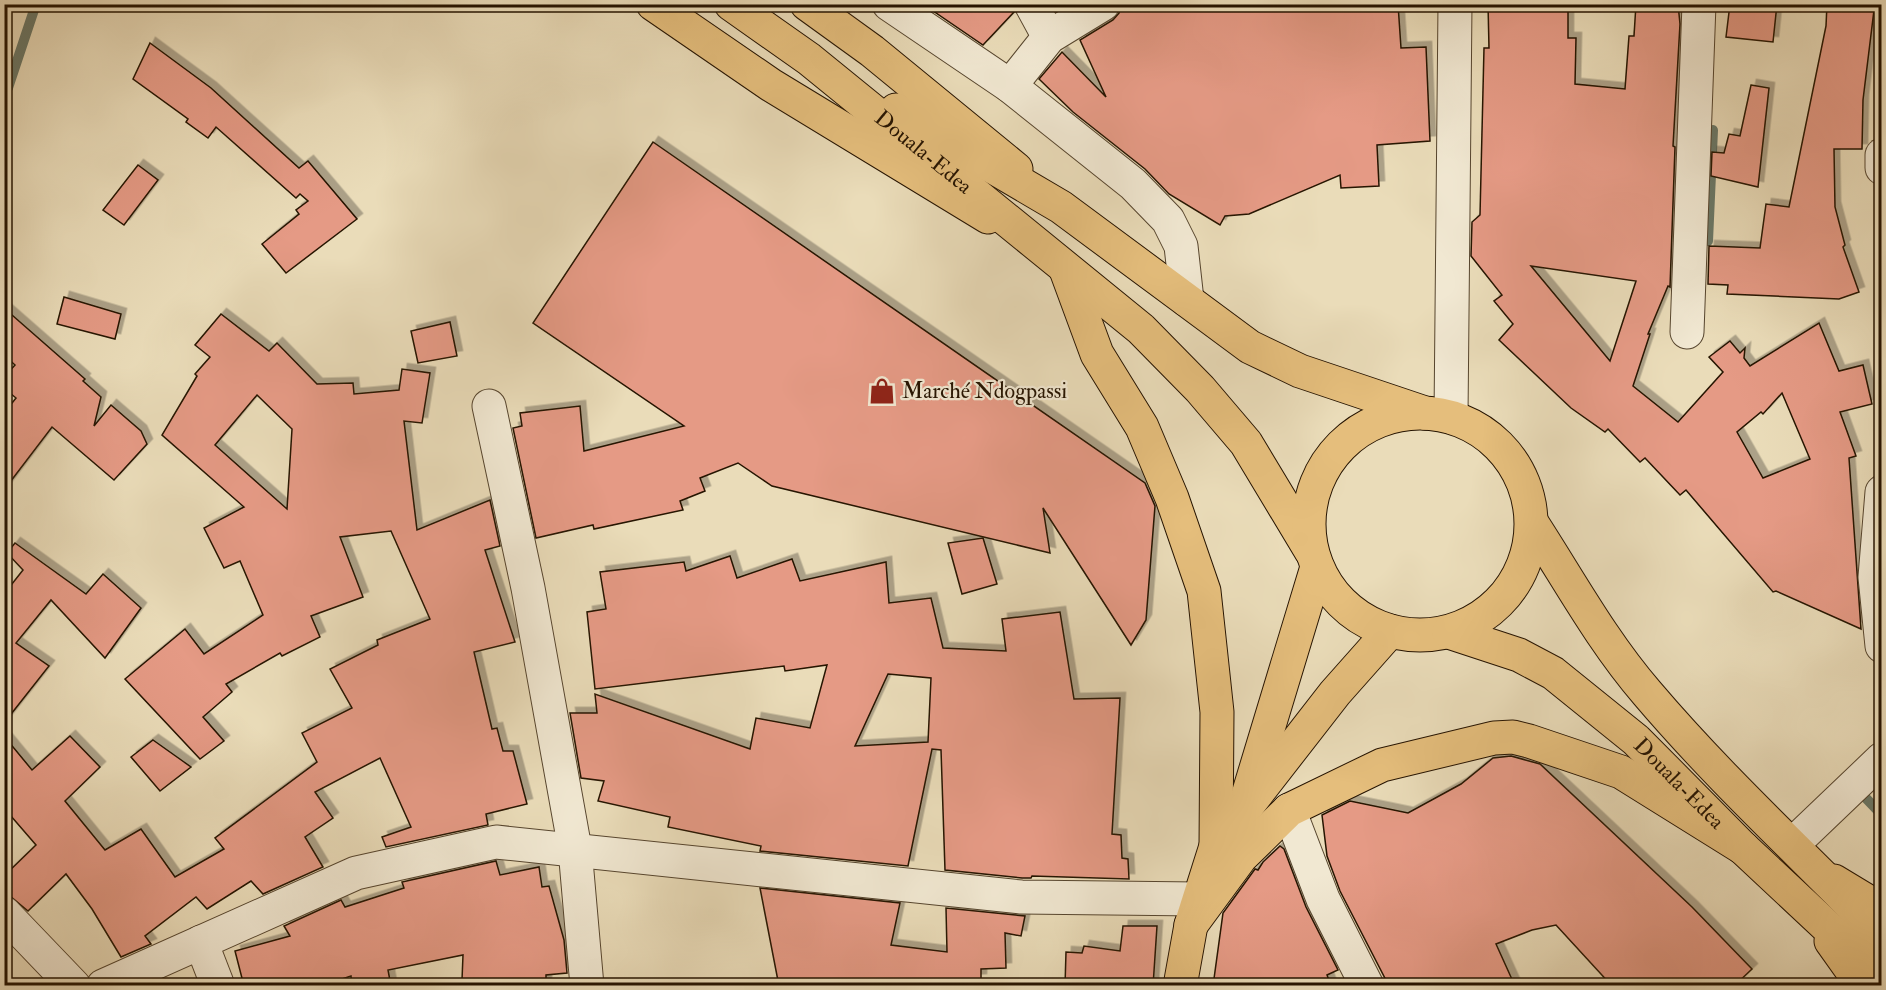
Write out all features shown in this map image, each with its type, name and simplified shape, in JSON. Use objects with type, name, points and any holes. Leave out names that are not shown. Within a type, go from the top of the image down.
[{"type":"main road","points":[[653,4],[781,91],[1036,246],[1141,329],[1200,389],[1245,443],[1340,602],[1363,620],[1390,632],[1419,636],[1449,632],[1476,621],[1492,609],[1517,580],[1528,552],[1532,523],[1528,494],[1516,468],[1499,445],[1477,428],[1294,369],[1250,347],[1061,207],[872,51],[807,4]]},
{"type":"main road","name":"Douala-Edea","points":[[731,4],[809,59],[1036,246]]},
{"type":"main road","name":"Douala-Edea","points":[[809,59],[1061,207]]},
{"type":"main road","points":[[1066,270],[1097,354],[1142,427],[1172,498],[1204,591],[1217,712],[1216,846],[1195,912],[1180,986]]},
{"type":"main road","points":[[1242,814],[1314,559],[1308,522],[1312,492],[1324,465],[1343,443],[1367,425],[1395,416],[1438,415]]},
{"type":"main road","name":"Douala-Edea","points":[[1532,523],[1597,628],[1645,692],[1701,754],[1881,936]]},
{"type":"main road","points":[[1216,846],[1335,693],[1390,632]]},
{"type":"main road","name":"Douala-Edea","points":[[1449,632],[1519,655],[1553,673],[1636,740],[1743,849],[1881,978]]},
{"type":"main road","points":[[1195,912],[1241,857],[1289,810],[1382,765],[1494,738],[1513,737],[1621,772],[1743,849]]},
{"type":"main road","points":[[1823,875],[1881,910]]},
{"type":"main road","points":[[1818,919],[1833,945],[1863,986]]},
{"type":"street","points":[[889,4],[1010,86],[1133,184],[1168,220],[1181,246],[1187,300]]},
{"type":"street","points":[[1031,4],[1049,37]]},
{"type":"street","points":[[1010,86],[1049,37],[1103,4]]},
{"type":"street","points":[[1438,415],[1455,4]]},
{"type":"street","points":[[1687,332],[1699,4]]},
{"type":"street","points":[[1881,154],[1881,168]]},
{"type":"street","points":[[489,406],[528,588],[575,849],[587,986]]},
{"type":"street","points":[[1881,492],[1875,577],[1881,646]]},
{"type":"street","points":[[1792,845],[1881,759]]},
{"type":"street","points":[[1289,810],[1323,900],[1367,986]]},
{"type":"street","points":[[103,986],[356,873],[496,842],[1021,897],[1195,912]]},
{"type":"street","points":[[4,913],[74,986]]},
{"type":"street","points":[[201,942],[218,986]]},
{"type":"building","points":[[923,4],[1012,4],[1014,12],[983,45]]},
{"type":"building","points":[[1122,4],[1398,4],[1401,48],[1426,47],[1430,141],[1377,145],[1379,186],[1341,188],[1340,175],[1249,214],[1225,216],[1220,225],[1169,194],[1145,169],[1073,112],[1039,79],[1062,52],[1106,97],[1080,40],[1113,20]]},
{"type":"building","points":[[1488,4],[1568,4],[1568,38],[1576,38],[1575,84],[1625,89],[1629,36],[1634,36],[1636,4],[1678,4],[1680,24],[1673,146],[1675,147],[1670,287],[1668,286],[1648,334],[1650,334],[1633,386],[1678,422],[1723,372],[1709,357],[1730,341],[1740,353],[1745,348],[1744,358],[1750,366],[1819,323],[1839,371],[1863,365],[1872,404],[1840,412],[1856,456],[1849,458],[1861,629],[1776,591],[1773,592],[1686,490],[1680,495],[1645,458],[1640,462],[1608,429],[1605,432],[1571,408],[1499,340],[1513,324],[1494,301],[1502,295],[1471,256],[1472,222],[1480,215],[1484,48],[1489,48]],"holes":[[[1531,266],[1636,281],[1610,361]],[[1782,393],[1810,459],[1763,478],[1737,432],[1761,412],[1763,414]]]},
{"type":"building","points":[[1730,4],[1777,4],[1773,42],[1726,37]]},
{"type":"building","points":[[1827,4],[1874,10],[1863,100],[1862,149],[1834,149],[1835,207],[1845,245],[1843,247],[1859,292],[1839,299],[1727,294],[1728,285],[1708,284],[1709,246],[1760,248],[1766,204],[1789,207],[1826,26]]},
{"type":"building","points":[[150,43],[211,88],[299,168],[308,161],[357,219],[286,273],[262,244],[299,214],[296,210],[308,201],[300,194],[296,198],[216,127],[208,138],[186,122],[188,119],[133,79]]},
{"type":"building","points":[[1751,85],[1769,88],[1758,187],[1711,176],[1712,152],[1724,153],[1729,134],[1740,136]]},
{"type":"building","points":[[653,142],[1145,483],[1155,506],[1146,620],[1131,645],[1043,508],[1050,553],[772,486],[738,463],[700,478],[705,491],[680,501],[683,510],[594,529],[593,525],[536,538],[513,428],[522,426],[520,413],[580,406],[584,451],[684,426],[533,323]]},
{"type":"building","points":[[138,165],[158,180],[124,225],[103,210]]},
{"type":"building","points":[[64,297],[121,314],[115,339],[57,324]]},
{"type":"building","points":[[4,308],[85,379],[83,381],[101,397],[94,426],[111,405],[141,431],[147,444],[114,480],[52,427],[4,490],[4,413],[16,398],[4,388],[4,377],[15,365],[4,355]]},
{"type":"building","points":[[221,314],[269,351],[277,343],[317,384],[353,383],[354,394],[399,390],[402,369],[430,373],[422,423],[404,421],[417,530],[490,500],[500,546],[485,550],[515,642],[474,652],[492,729],[497,728],[503,751],[513,751],[527,804],[486,814],[488,825],[386,847],[382,837],[411,827],[380,758],[315,792],[333,818],[305,837],[323,867],[263,894],[251,881],[207,909],[196,897],[145,936],[151,944],[121,957],[92,909],[66,874],[28,911],[4,891],[4,876],[36,845],[4,808],[4,736],[32,770],[70,736],[100,767],[65,801],[105,850],[141,829],[175,877],[224,849],[215,838],[317,762],[302,733],[352,708],[330,669],[378,645],[377,640],[430,619],[391,531],[340,537],[363,597],[311,616],[320,637],[282,656],[280,653],[226,684],[232,692],[203,717],[224,741],[200,759],[125,679],[185,629],[204,654],[263,615],[240,561],[224,568],[204,528],[244,507],[162,435],[197,376],[195,374],[210,357],[195,345]],"holes":[[[257,395],[292,429],[287,509],[215,445]]]},
{"type":"building","points":[[450,322],[457,356],[418,363],[411,331]]},
{"type":"building","points":[[983,538],[997,584],[962,594],[948,543]]},
{"type":"building","points":[[15,543],[86,594],[103,574],[141,608],[105,658],[51,600],[16,643],[49,666],[4,723],[4,594],[23,570],[7,553]]},
{"type":"building","points":[[730,556],[737,578],[792,559],[800,581],[886,562],[889,603],[931,598],[943,648],[1006,651],[1002,619],[1060,612],[1074,699],[1120,698],[1112,834],[1121,835],[1122,858],[1128,859],[1129,879],[1032,876],[1022,878],[945,870],[941,750],[932,749],[908,866],[760,851],[761,846],[668,827],[670,817],[598,801],[604,781],[581,778],[570,713],[597,713],[595,694],[750,749],[756,718],[810,728],[827,665],[785,671],[784,666],[595,689],[587,612],[606,609],[600,572],[684,562],[686,571]],"holes":[[[888,674],[931,678],[928,742],[855,746]]]},
{"type":"building","points":[[153,740],[191,767],[160,791],[131,757]]},
{"type":"building","points":[[1511,756],[1540,764],[1692,907],[1752,969],[1734,986],[1612,986],[1556,925],[1532,930],[1496,944],[1515,986],[1389,986],[1340,891],[1327,856],[1322,815],[1350,801],[1408,813],[1461,784],[1493,758]]},
{"type":"building","points":[[1280,846],[1284,849],[1306,907],[1338,970],[1327,975],[1331,986],[1213,986],[1223,913],[1255,869],[1258,870]]},
{"type":"building","points":[[496,861],[500,875],[539,867],[542,887],[549,886],[564,940],[567,973],[546,975],[546,986],[465,986],[465,980],[462,980],[463,955],[388,970],[391,986],[352,986],[351,976],[321,986],[244,986],[235,951],[290,936],[284,926],[341,900],[345,907],[404,888],[402,882]]},
{"type":"building","points":[[760,888],[900,903],[891,945],[947,952],[946,908],[1025,916],[1021,936],[1005,933],[1006,968],[981,969],[981,979],[936,981],[936,986],[851,986],[821,979],[818,986],[779,986]]},
{"type":"building","points":[[1123,926],[1157,926],[1153,986],[1065,986],[1066,952],[1082,953],[1084,946],[1120,951]]},
{"type":"waterway","points":[[4,92],[8,88],[36,4]]},
{"type":"waterway","points":[[1708,241],[1713,130]]},
{"type":"waterway","points":[[1861,793],[1882,815]]},
{"type":"place","name":"Marché Ndogpassi","points":[[882,391]]}]
